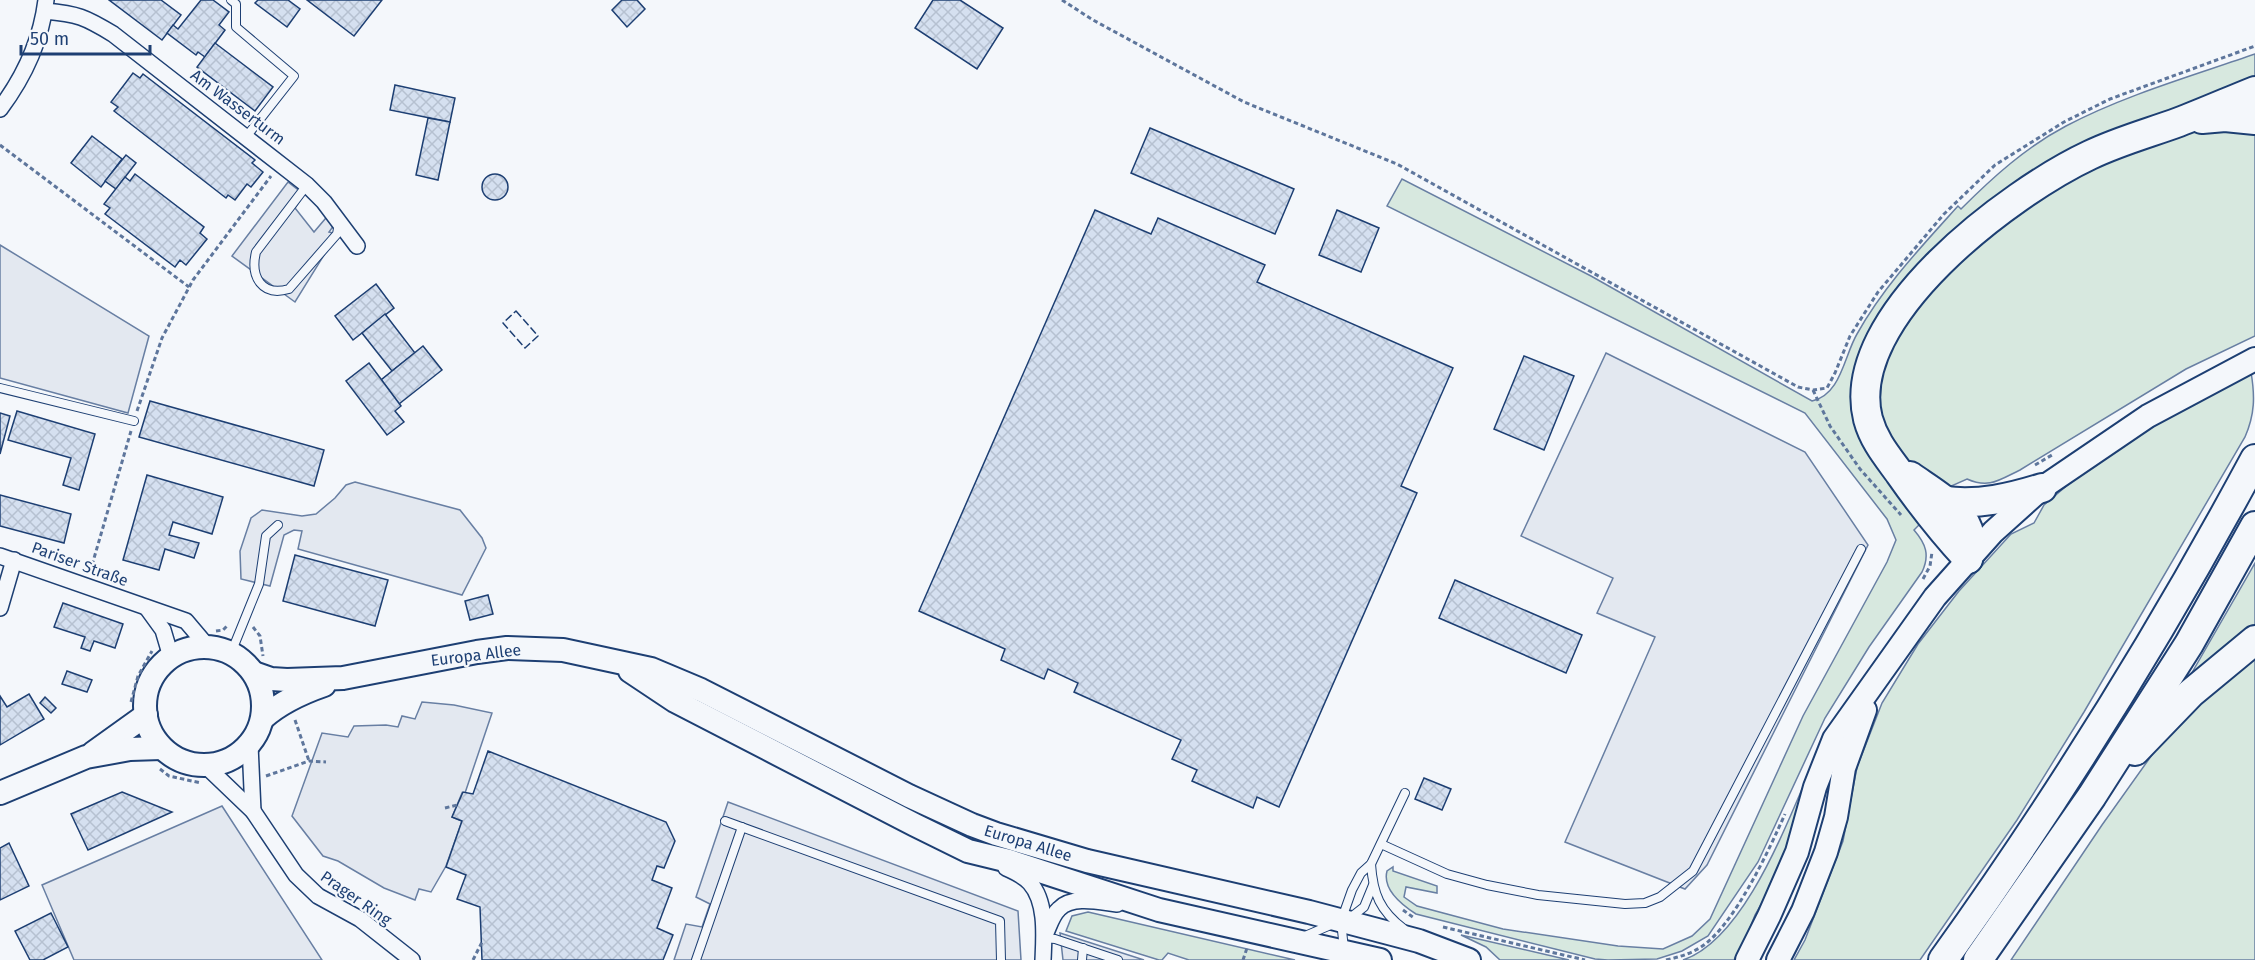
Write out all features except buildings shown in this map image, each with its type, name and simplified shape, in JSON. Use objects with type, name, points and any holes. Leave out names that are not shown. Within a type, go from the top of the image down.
[{"type":"highway","points":[[1968,559],[1930,517],[1883,453],[1869,419],[1866,408],[1868,378],[1881,340],[1914,292],[1958,245],[2005,206],[2030,189],[2089,155],[2255,91]]},
{"type":"highway","points":[[2179,122],[2225,117],[2255,120]]},
{"type":"highway","points":[[1943,960],[2070,773],[2158,630],[2255,459]]},
{"type":"highway","points":[[1891,462],[1960,514],[1969,528],[1971,545],[1968,559]]},
{"type":"highway","points":[[1945,501],[1966,503],[1997,501],[2042,488]]},
{"type":"highway","points":[[1978,960],[2092,796],[2189,644],[2255,526]]},
{"type":"highway","points":[[2092,796],[2191,693],[2255,640]]},
{"type":"main road","points":[[1747,960],[1797,852],[1815,787],[1834,739],[1917,619],[1993,532],[2042,488],[2148,416],[2255,359]]},
{"type":"main road","points":[[86,757],[138,710],[158,669],[162,651],[208,647],[231,653],[244,662],[259,666],[264,702],[263,718],[250,745],[230,760],[206,766],[189,764],[174,758],[161,748],[138,710]]},
{"type":"main road","name":"Europa Allee","points":[[259,666],[271,678],[287,680],[343,678],[507,648],[563,650],[651,669],[681,680],[909,796],[996,834],[1088,861],[1341,921],[1419,931],[1469,960]]},
{"type":"main road","name":"Europa Allee","points":[[611,660],[675,701],[905,820],[968,850],[1159,910],[1345,950],[1380,960]]},
{"type":"main road","name":"Europa Allee","points":[[263,718],[277,705],[290,698],[343,678]]},
{"type":"main road","points":[[1778,960],[1803,911],[1826,852],[1836,817],[1846,760],[1876,680]]},
{"type":"main road","points":[[0,793],[86,757],[130,749],[161,748]]},
{"type":"street","name":"Am Wasserturm","points":[[46,5],[87,18],[113,34],[307,184],[324,202],[357,246]]},
{"type":"street","points":[[0,110],[34,50],[46,5]]},
{"type":"street","points":[[0,608],[7,558]]},
{"type":"street","name":"Pariser Straße","points":[[7,558],[186,621]]},
{"type":"street","points":[[147,608],[163,630],[162,651]]},
{"type":"street","points":[[186,621],[208,647]]},
{"type":"street","points":[[250,745],[254,811]]},
{"type":"street","points":[[206,766],[254,811]]},
{"type":"street","name":"Prager Ring","points":[[254,811],[296,875],[318,896],[360,919],[412,960]]},
{"type":"street","points":[[968,850],[1020,875],[1031,884],[1040,903],[1044,938],[1043,960]]},
{"type":"street","points":[[1044,938],[1058,909],[1071,903],[1091,901],[1159,910]]},
{"type":"lane","points":[[231,0],[236,4],[236,27],[294,76],[246,137]]},
{"type":"lane","points":[[307,184],[255,252],[253,264],[255,277],[269,291],[278,292],[289,289],[337,234],[339,223]]},
{"type":"lane","points":[[0,388],[134,421]]},
{"type":"lane","points":[[231,653],[259,584],[266,536],[278,525]]},
{"type":"lane","points":[[1381,844],[1447,874],[1528,893],[1625,904],[1645,903],[1660,897],[1693,871],[1861,549]]},
{"type":"lane","points":[[1345,950],[1341,921],[1356,881],[1371,864],[1405,793]]},
{"type":"lane","points":[[725,821],[1000,921],[1001,960]]},
{"type":"lane","points":[[696,960],[742,827]]},
{"type":"lane","points":[[1371,864],[1377,898],[1388,914],[1396,923],[1419,931]]},
{"type":"lane","points":[[1296,940],[1351,917],[1364,907],[1373,885]]},
{"type":"lane","points":[[1044,938],[1056,939],[1118,960]]},
{"type":"lane","points":[[1082,960],[1083,948]]},
{"type":"path","points":[[1062,0],[1093,20],[1244,102],[1397,164],[1798,387],[1813,390],[1830,426],[1860,469],[1896,511],[1904,517]]},
{"type":"path","points":[[0,145],[189,287]]},
{"type":"path","points":[[86,585],[134,421],[162,338],[189,287],[267,181]]},
{"type":"path","points":[[186,621],[196,621],[218,632],[234,622],[244,621],[256,629],[260,636],[259,666]]},
{"type":"path","points":[[138,710],[138,676],[152,653],[162,651]]},
{"type":"path","points":[[290,698],[309,761],[326,762]]},
{"type":"path","points":[[445,808],[457,805]]},
{"type":"path","points":[[1398,905],[1419,931]]},
{"type":"path","points":[[1437,926],[1585,960]]},
{"type":"path","points":[[473,960],[482,942]]},
{"type":"path","points":[[1243,960],[1248,946]]},
{"type":"shaded area","points":[[2255,54],[2255,83],[2116,133],[1876,326],[1859,359],[1854,378],[1856,416],[1923,521],[1914,530],[1926,550],[1926,560],[1922,572],[1869,647],[1825,718],[1758,862],[1708,936],[1682,951],[1657,959],[1595,959],[1416,914],[1394,896],[1386,878],[1387,871],[1393,867],[1393,871],[1437,886],[1437,893],[1406,887],[1404,897],[1417,906],[1503,929],[1618,946],[1663,949],[1692,936],[1710,919],[1803,716],[1887,562],[1896,540],[1887,519],[1805,413],[1387,206],[1402,179],[1591,276],[1812,401],[1822,397],[1836,383],[1857,334],[1868,316],[1917,252],[1958,206],[1961,209],[2023,153],[2051,134],[2088,115],[2159,87]]},
{"type":"shaded area","points":[[2255,128],[2255,336],[2186,369],[2020,470],[1994,482],[1982,483],[1967,479],[1947,488],[1922,475],[1898,452],[1884,430],[1879,410],[1878,389],[1892,343],[1912,310],[1959,258],[2013,214],[2091,166],[2177,132]]},
{"type":"shaded area","points":[[303,181],[309,187],[295,208],[314,232],[331,212],[337,221],[329,232],[337,234],[295,302],[232,256],[288,182],[297,189]]},
{"type":"shaded area","points":[[0,245],[149,336],[128,413],[0,378]]},
{"type":"shaded area","points":[[1606,353],[1805,452],[1868,545],[1707,865],[1685,889],[1565,842],[1655,637],[1597,613],[1613,578],[1521,536]]},
{"type":"shaded area","points":[[2251,372],[2253,405],[2251,421],[2245,437],[2084,712],[2017,820],[1920,960],[1794,960],[1805,940],[1843,841],[1857,767],[1882,703],[1918,644],[1959,591],[2011,534],[2034,523],[2044,505],[2077,477],[2143,432]]},
{"type":"shaded area","points":[[355,482],[460,510],[482,538],[486,548],[462,595],[298,549],[302,531],[294,530],[284,535],[270,586],[241,579],[240,551],[251,518],[262,510],[302,516],[316,514],[346,485]]},
{"type":"shaded area","points":[[2255,563],[2255,632],[2186,683]]},
{"type":"shaded area","points":[[2255,652],[2255,960],[2011,960],[2164,738]]},
{"type":"shaded area","points":[[422,702],[454,705],[492,713],[464,796],[462,793],[452,817],[462,821],[446,866],[431,892],[419,889],[415,900],[384,888],[338,861],[323,856],[292,816],[322,733],[348,737],[354,726],[398,727],[402,716],[415,719]]},
{"type":"shaded area","points":[[1812,766],[1816,769],[1775,880],[1755,915],[1744,943],[1734,960],[1683,960],[1705,948],[1726,929],[1744,904],[1777,846]]},
{"type":"shaded area","points":[[728,802],[1018,911],[1021,960],[674,960],[686,924],[702,927],[710,904],[696,897]]},
{"type":"shaded area","points":[[222,806],[322,960],[74,960],[42,885]]},
{"type":"shaded area","points":[[1088,912],[1295,960],[1189,960],[1168,953],[1162,960],[1159,960],[1066,931],[1072,916]]},
{"type":"shaded area","points":[[1060,933],[1144,960],[1063,960]]},
{"type":"shaded area","points":[[1461,935],[1569,960],[1500,960],[1486,947]]},
{"type":"fence","points":[[516,311],[538,336],[525,348],[503,323],[516,311]]}]
